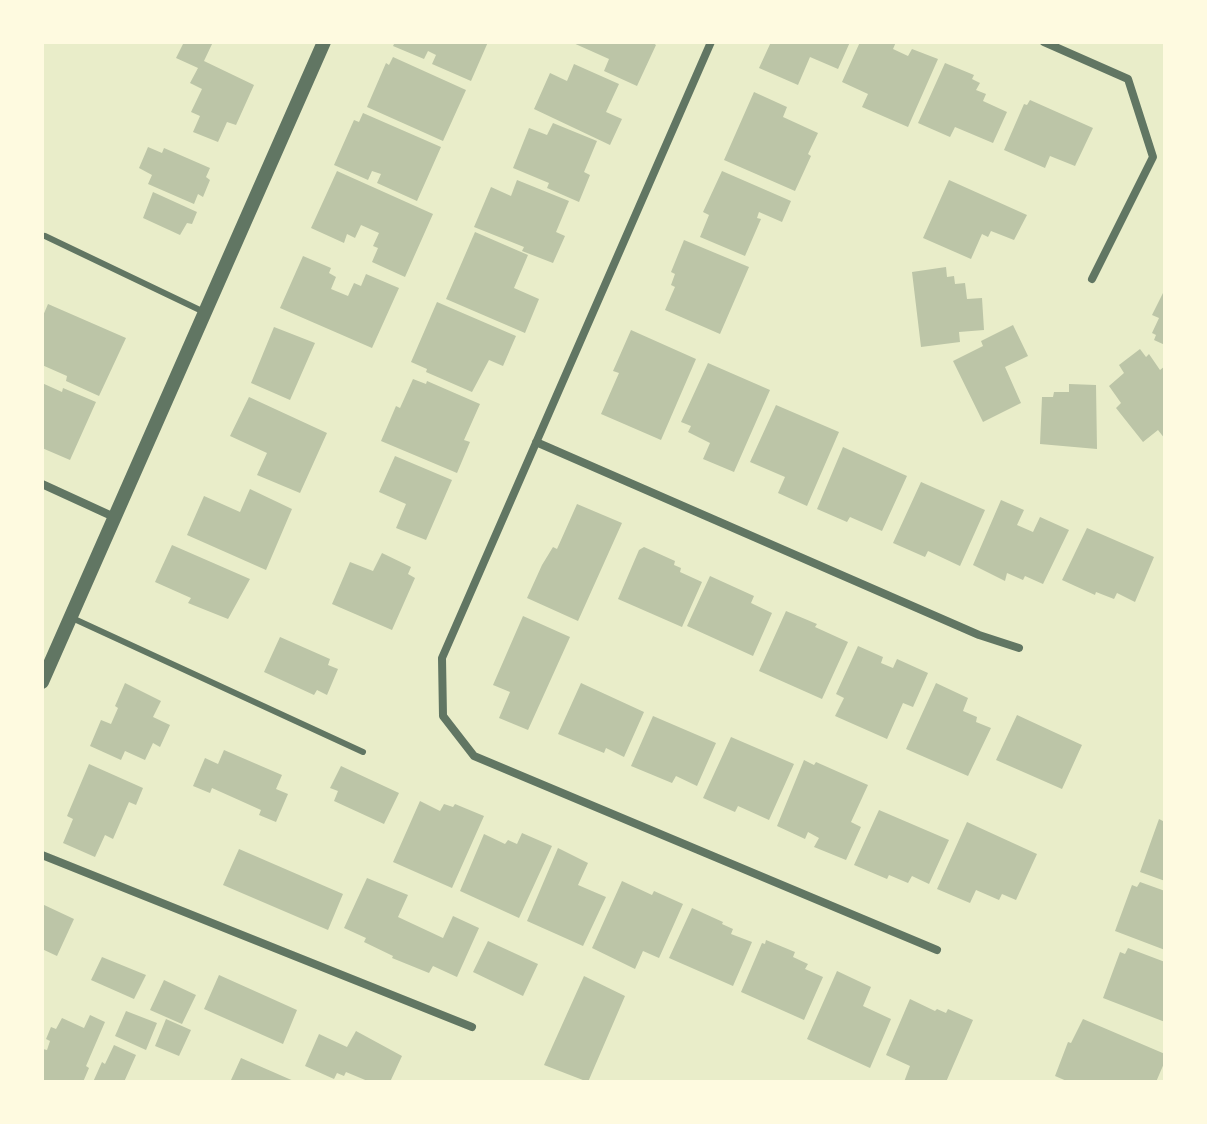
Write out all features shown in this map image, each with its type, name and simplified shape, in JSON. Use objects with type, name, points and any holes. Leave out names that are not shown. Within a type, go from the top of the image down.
[{"type":"street","points":[[42,682],[324,42]]},
{"type":"street","points":[[711,42],[442,658],[443,716],[474,756],[937,950]]},
{"type":"street","points":[[1044,42],[1128,79],[1153,157],[1092,279]]},
{"type":"street","points":[[536,442],[979,635],[1019,648]]},
{"type":"street","points":[[42,484],[114,517]]},
{"type":"street","points":[[42,855],[472,1027]]},
{"type":"lane","points":[[45,236],[204,312]]},
{"type":"lane","points":[[70,617],[363,752]]},
{"type":"building","points":[[184,42],[213,42],[204,61],[254,85],[236,125],[227,122],[218,142],[193,132],[200,116],[191,112],[202,89],[190,83],[198,68],[176,58]]},
{"type":"building","points":[[395,42],[488,42],[471,81],[432,64],[436,55],[428,51],[424,59],[393,46]]},
{"type":"building","points":[[571,42],[652,42],[656,45],[637,86],[604,71],[609,59]]},
{"type":"building","points":[[771,42],[850,42],[838,69],[810,57],[798,85],[759,68]]},
{"type":"building","points":[[860,42],[896,42],[893,49],[908,56],[912,49],[938,59],[908,127],[862,107],[868,94],[842,82]]},
{"type":"building","points":[[393,57],[466,90],[443,141],[367,107],[386,63],[389,65]]},
{"type":"building","points":[[945,63],[974,75],[972,79],[980,83],[976,90],[986,94],[983,101],[1007,112],[993,143],[955,127],[950,137],[918,123]]},
{"type":"building","points":[[574,64],[619,84],[606,112],[622,119],[610,145],[534,109],[550,73],[567,81]]},
{"type":"building","points":[[754,92],[787,107],[783,117],[818,133],[795,191],[724,160]]},
{"type":"building","points":[[1030,100],[1093,128],[1075,166],[1050,156],[1045,168],[1004,150],[1024,104],[1027,105]]},
{"type":"building","points":[[363,113],[441,147],[417,201],[377,183],[381,174],[372,171],[368,180],[334,165],[354,120],[359,122]]},
{"type":"building","points":[[553,123],[597,141],[584,172],[590,175],[579,202],[547,188],[549,183],[513,168],[529,128],[547,135]]},
{"type":"building","points":[[148,147],[162,153],[164,148],[210,168],[206,177],[210,180],[203,197],[198,194],[194,204],[148,184],[152,175],[139,168]]},
{"type":"building","points":[[337,171],[433,214],[405,277],[372,262],[378,248],[373,246],[379,233],[361,225],[355,238],[347,234],[344,243],[311,228]]},
{"type":"building","points":[[722,171],[791,201],[782,222],[759,212],[757,218],[761,219],[745,256],[700,237],[709,215],[703,212]]},
{"type":"building","points":[[517,180],[569,201],[556,232],[565,236],[553,263],[522,251],[524,247],[474,227],[491,187],[511,196]]},
{"type":"building","points":[[949,180],[1027,215],[1014,240],[991,231],[988,237],[982,234],[971,259],[923,238]]},
{"type":"building","points":[[153,192],[197,212],[192,224],[187,223],[180,235],[143,218]]},
{"type":"building","points":[[475,232],[528,255],[514,288],[539,299],[525,333],[446,299]]},
{"type":"building","points":[[684,240],[749,267],[720,334],[665,310],[675,287],[671,285],[675,274],[671,272]]},
{"type":"building","points":[[303,256],[331,268],[329,273],[336,277],[331,289],[348,296],[354,283],[361,286],[366,274],[399,288],[372,348],[280,308]]},
{"type":"building","points":[[946,267],[947,277],[954,276],[955,284],[965,283],[967,299],[982,298],[984,330],[959,332],[960,342],[921,347],[912,272]]},
{"type":"building","points":[[1165,289],[1165,345],[1154,340],[1156,335],[1152,333],[1159,318],[1152,315]]},
{"type":"building","points":[[437,302],[516,336],[503,366],[489,360],[472,392],[411,362]]},
{"type":"building","points":[[48,304],[126,338],[99,396],[66,381],[67,376],[42,365],[42,318]]},
{"type":"building","points":[[1013,325],[1028,356],[1005,367],[1021,403],[983,422],[953,361],[983,346],[981,341]]},
{"type":"building","points":[[274,327],[315,343],[290,400],[251,383]]},
{"type":"building","points":[[631,330],[696,359],[661,440],[601,414],[619,373],[613,371]]},
{"type":"building","points":[[1140,349],[1146,357],[1149,354],[1160,370],[1165,366],[1165,439],[1158,430],[1143,442],[1116,408],[1121,403],[1109,386],[1124,373],[1119,365]]},
{"type":"building","points":[[708,363],[770,390],[734,472],[703,459],[710,443],[688,432],[691,426],[681,422]]},
{"type":"building","points":[[413,379],[426,384],[427,381],[480,404],[464,440],[470,442],[457,473],[381,441],[396,406],[400,408]]},
{"type":"building","points":[[42,383],[96,402],[70,460],[42,448]]},
{"type":"building","points":[[1069,384],[1096,385],[1097,449],[1040,444],[1042,397],[1053,397],[1054,392],[1069,392]]},
{"type":"building","points":[[249,397],[327,433],[300,493],[257,475],[267,453],[230,436]]},
{"type":"building","points":[[776,405],[839,432],[807,506],[778,493],[785,477],[750,462]]},
{"type":"building","points":[[843,447],[907,476],[882,531],[850,517],[847,522],[817,509]]},
{"type":"building","points":[[395,456],[452,480],[426,540],[396,528],[406,504],[379,492]]},
{"type":"building","points":[[921,482],[985,510],[960,566],[928,551],[925,557],[893,543]]},
{"type":"building","points":[[250,489],[292,509],[266,570],[187,535],[204,496],[240,512]]},
{"type":"building","points":[[1001,500],[1024,510],[1017,525],[1033,532],[1040,517],[1069,530],[1043,584],[1007,573],[1005,581],[973,565]]},
{"type":"building","points":[[577,504],[622,523],[578,621],[527,598],[553,547],[557,549]]},
{"type":"building","points":[[1087,528],[1154,557],[1135,602],[1117,593],[1114,599],[1096,592],[1095,595],[1062,580]]},
{"type":"building","points":[[172,545],[250,579],[228,619],[188,603],[191,598],[155,582]]},
{"type":"building","points":[[644,547],[675,561],[674,565],[681,568],[680,572],[702,582],[682,627],[618,599],[639,550]]},
{"type":"building","points":[[382,553],[411,567],[408,574],[415,578],[392,630],[332,604],[350,562],[373,571]]},
{"type":"building","points":[[710,576],[754,596],[751,603],[772,613],[753,656],[687,626]]},
{"type":"building","points":[[786,611],[848,642],[822,699],[759,671]]},
{"type":"building","points":[[523,616],[570,637],[528,730],[499,718],[510,692],[493,685]]},
{"type":"building","points":[[280,637],[330,659],[328,665],[338,669],[327,695],[317,690],[314,695],[264,672]]},
{"type":"building","points":[[858,646],[883,657],[881,663],[893,668],[897,659],[928,673],[913,707],[903,703],[887,739],[835,716],[844,698],[836,694]]},
{"type":"building","points":[[125,683],[161,701],[153,717],[170,725],[160,747],[153,743],[145,760],[125,751],[121,760],[90,746],[101,720],[111,724]]},
{"type":"building","points":[[581,683],[644,712],[624,757],[606,748],[604,753],[558,734]]},
{"type":"building","points":[[936,683],[968,698],[963,711],[977,717],[976,722],[991,728],[968,776],[906,749]]},
{"type":"building","points":[[1017,715],[1082,745],[1062,789],[996,760]]},
{"type":"building","points":[[653,716],[716,743],[697,786],[676,776],[672,783],[631,766]]},
{"type":"building","points":[[731,737],[794,764],[769,820],[738,806],[735,812],[703,798]]},
{"type":"building","points":[[224,750],[282,775],[276,789],[288,794],[276,822],[259,815],[261,810],[212,788],[210,793],[193,786],[205,758],[218,764]]},
{"type":"building","points":[[804,760],[814,765],[816,762],[868,785],[851,822],[861,827],[846,860],[814,847],[819,838],[808,832],[805,839],[777,826]]},
{"type":"building","points":[[89,764],[143,788],[136,805],[129,802],[113,839],[105,835],[95,857],[63,843],[73,819],[67,816]]},
{"type":"building","points":[[341,766],[399,793],[384,824],[334,801],[338,791],[330,788]]},
{"type":"building","points":[[420,801],[440,811],[444,804],[453,807],[455,804],[484,816],[452,888],[393,862]]},
{"type":"building","points":[[879,810],[949,840],[929,884],[912,876],[908,883],[889,875],[887,879],[854,865]]},
{"type":"building","points":[[1159,819],[1165,822],[1165,881],[1140,872]]},
{"type":"building","points":[[967,822],[1037,854],[1016,900],[1002,894],[999,900],[976,890],[970,903],[937,889]]},
{"type":"building","points":[[522,833],[552,846],[519,918],[460,891],[484,834],[505,844],[508,840],[517,844]]},
{"type":"building","points":[[558,848],[588,863],[578,885],[606,897],[583,946],[527,921]]},
{"type":"building","points":[[239,849],[343,894],[328,930],[223,885]]},
{"type":"building","points":[[367,878],[408,895],[398,917],[443,938],[453,916],[479,928],[457,977],[433,966],[429,973],[392,958],[364,942],[366,938],[344,928]]},
{"type":"building","points":[[622,881],[652,895],[654,891],[683,904],[659,958],[643,951],[635,969],[592,948]]},
{"type":"building","points":[[1140,882],[1165,891],[1165,950],[1115,931],[1132,885],[1137,887]]},
{"type":"building","points":[[42,904],[74,919],[57,956],[42,949]]},
{"type":"building","points":[[692,908],[723,922],[733,929],[731,934],[752,942],[733,986],[669,958]]},
{"type":"building","points":[[766,940],[795,952],[793,957],[808,964],[805,969],[823,977],[804,1020],[741,992]]},
{"type":"building","points":[[488,941],[538,964],[523,996],[473,972]]},
{"type":"building","points":[[1128,948],[1165,962],[1165,1022],[1103,998],[1120,952],[1125,954]]},
{"type":"building","points":[[102,957],[146,975],[134,999],[91,980]]},
{"type":"building","points":[[837,971],[871,987],[863,1006],[891,1019],[870,1068],[807,1039]]},
{"type":"building","points":[[219,975],[297,1010],[283,1044],[204,1009]]},
{"type":"building","points":[[584,976],[625,996],[588,1082],[544,1065]]},
{"type":"building","points":[[164,980],[196,995],[182,1024],[150,1010]]},
{"type":"building","points":[[910,999],[935,1011],[946,1013],[948,1009],[973,1020],[946,1082],[904,1082],[910,1066],[886,1055]]},
{"type":"building","points":[[126,1011],[157,1023],[146,1050],[115,1036]]},
{"type":"building","points":[[90,1015],[105,1022],[86,1066],[89,1068],[83,1082],[42,1082],[42,1052],[43,1049],[47,1050],[50,1041],[46,1039],[51,1027],[56,1029],[62,1018],[84,1028]]},
{"type":"building","points":[[166,1019],[191,1030],[179,1056],[155,1046]]},
{"type":"building","points":[[1083,1019],[1165,1054],[1156,1082],[1069,1082],[1055,1076],[1068,1042],[1071,1043]]},
{"type":"building","points":[[356,1031],[402,1056],[390,1082],[370,1082],[346,1072],[344,1076],[337,1073],[334,1079],[305,1066],[319,1034],[347,1047]]},
{"type":"building","points":[[114,1045],[136,1055],[124,1082],[93,1082],[102,1062],[105,1064]]},
{"type":"building","points":[[241,1058],[296,1082],[235,1082],[231,1080]]}]
